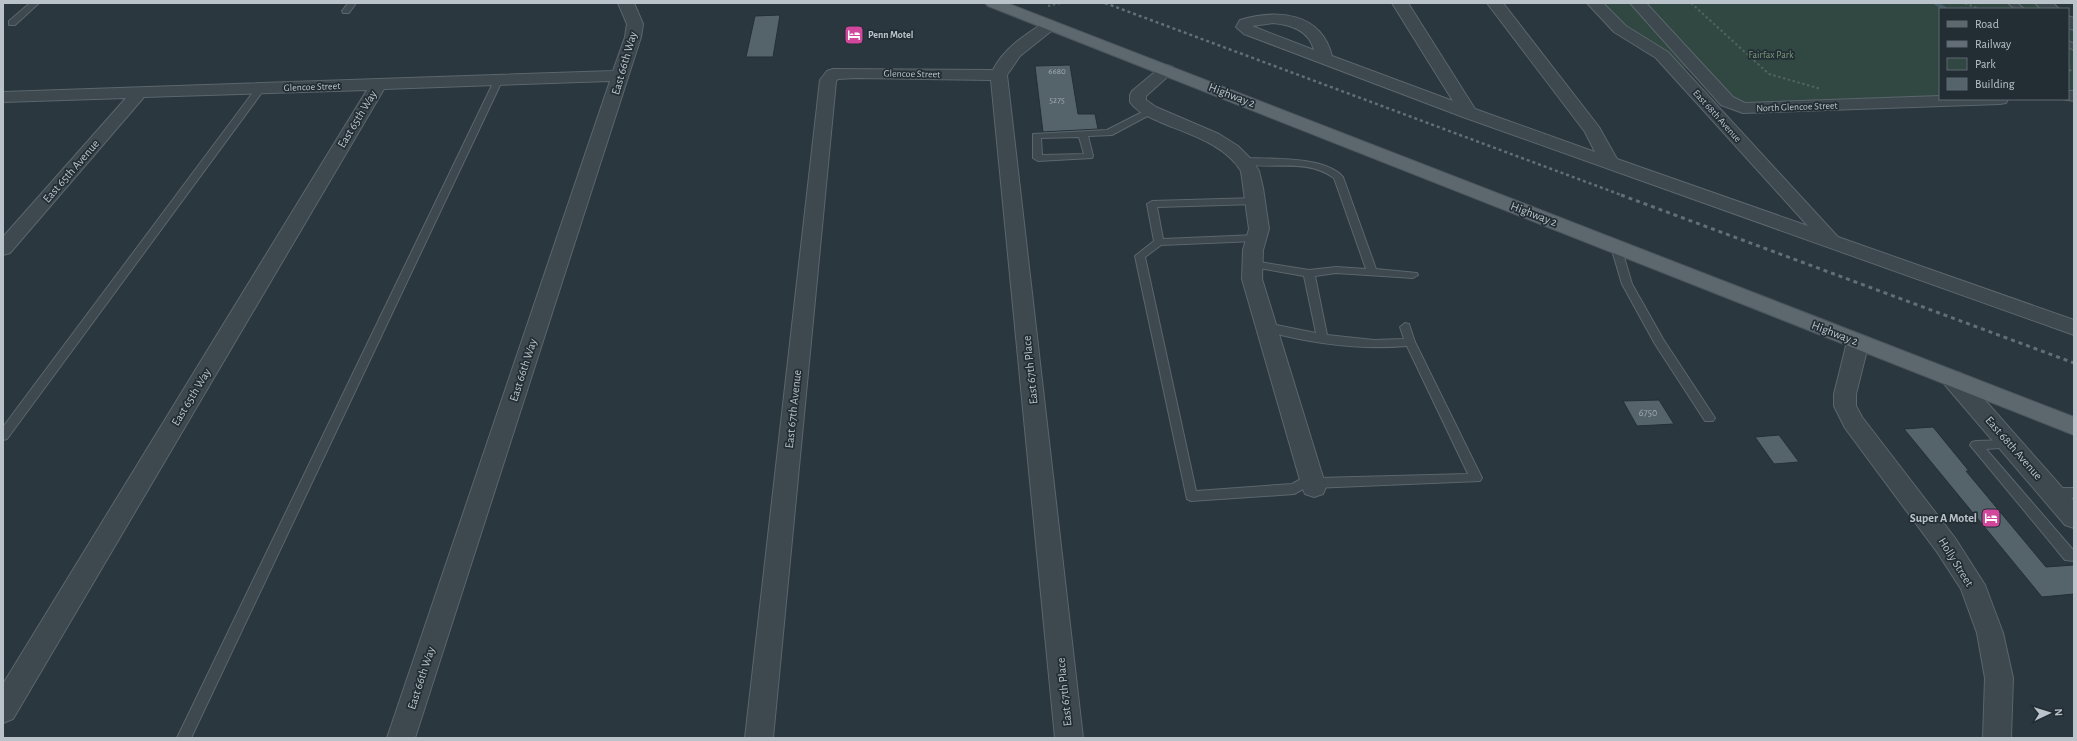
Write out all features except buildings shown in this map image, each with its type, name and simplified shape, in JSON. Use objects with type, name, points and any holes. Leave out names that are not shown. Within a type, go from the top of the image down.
[{"type":"main road","name":"Highway 2","points":[[993,3],[1048,16],[1167,70],[2074,426]]},
{"type":"street","name":"East 66th Way","points":[[401,738],[633,37],[635,24],[626,3]]},
{"type":"street","points":[[1400,3],[1469,113]]},
{"type":"street","points":[[1495,3],[1593,131],[1610,163]]},
{"type":"street","name":"East 68th Avenue","points":[[1596,3],[1620,29],[1662,55],[1830,240]]},
{"type":"street","name":"North Glencoe Street","points":[[1638,3],[1727,101],[1744,108],[1972,100]]},
{"type":"street","points":[[999,75],[1007,59],[1048,16]]},
{"type":"street","points":[[1325,60],[1469,113],[1830,240],[2074,328]]},
{"type":"street","points":[[1167,70],[1138,96],[1138,102],[1150,111],[1212,138],[1232,150],[1244,161],[1250,171],[1256,201],[1259,229],[1253,250],[1252,278],[1313,483]]},
{"type":"street","name":"Glencoe Street","points":[[828,80],[833,74],[856,73],[999,75]]},
{"type":"street","name":"East 67th Place","points":[[999,75],[1069,738]]},
{"type":"street","name":"Glencoe Street","points":[[3,97],[620,76]]},
{"type":"street","name":"East 67th Avenue","points":[[759,738],[828,80]]},
{"type":"street","name":"East 65th Way","points":[[3,710],[378,85]]},
{"type":"street","name":"East 65th Avenue","points":[[4,247],[139,93]]},
{"type":"street","name":"Holly Street","points":[[1858,342],[1845,394],[1846,406],[1853,422],[1946,545],[1972,585],[1990,633],[1999,678],[1997,738]]},
{"type":"street","name":"East 68th Avenue","points":[[1953,379],[2010,444],[2063,493],[2074,518]]},
{"type":"lane","points":[[12,24],[35,3]]},
{"type":"lane","points":[[346,11],[352,3]]},
{"type":"lane","points":[[184,738],[498,81]]},
{"type":"lane","points":[[3,436],[260,89]]},
{"type":"lane","points":[[1084,134],[1089,156],[1038,158],[1036,136],[1084,134],[1109,133],[1150,111]]},
{"type":"lane","points":[[1244,161],[1290,164],[1314,167],[1333,172],[1338,177],[1372,272]]},
{"type":"lane","points":[[1159,242],[1152,204],[1256,201]]},
{"type":"lane","points":[[1256,238],[1159,242],[1140,256],[1191,496],[1294,490],[1313,483],[1476,478],[1410,342],[1405,327]]},
{"type":"lane","points":[[1616,246],[1627,284],[1659,341],[1709,418]]},
{"type":"lane","points":[[1253,264],[1309,273],[1336,270],[1413,275]]},
{"type":"lane","points":[[1309,273],[1322,338]]},
{"type":"lane","points":[[1266,327],[1322,338],[1393,344],[1410,342]]},
{"type":"lane","points":[[2010,444],[1976,445],[2070,556],[2074,556]]},
{"type":"path","points":[[1048,16],[1060,3]]},
{"type":"path","points":[[1691,3],[1769,74],[1821,89]]},
{"type":"path","points":[[1965,3],[1978,8]]},
{"type":"green space","name":"Fairfax Park","points":[[1595,3],[2043,3],[2050,8],[1939,8],[1939,99],[1754,108],[1662,55]]},
{"type":"green space","points":[[2069,22],[2074,25],[2074,96],[2069,96]]},
{"type":"waterway","points":[[1936,3],[1944,8]]},
{"type":"railway","points":[[1105,3],[1624,196]]},
{"type":"railway","points":[[1621,195],[2074,363]]},
{"type":"place","name":"Penn Motel","points":[[854,35]]},
{"type":"place","name":"Super A Motel","points":[[1991,518]]}]
